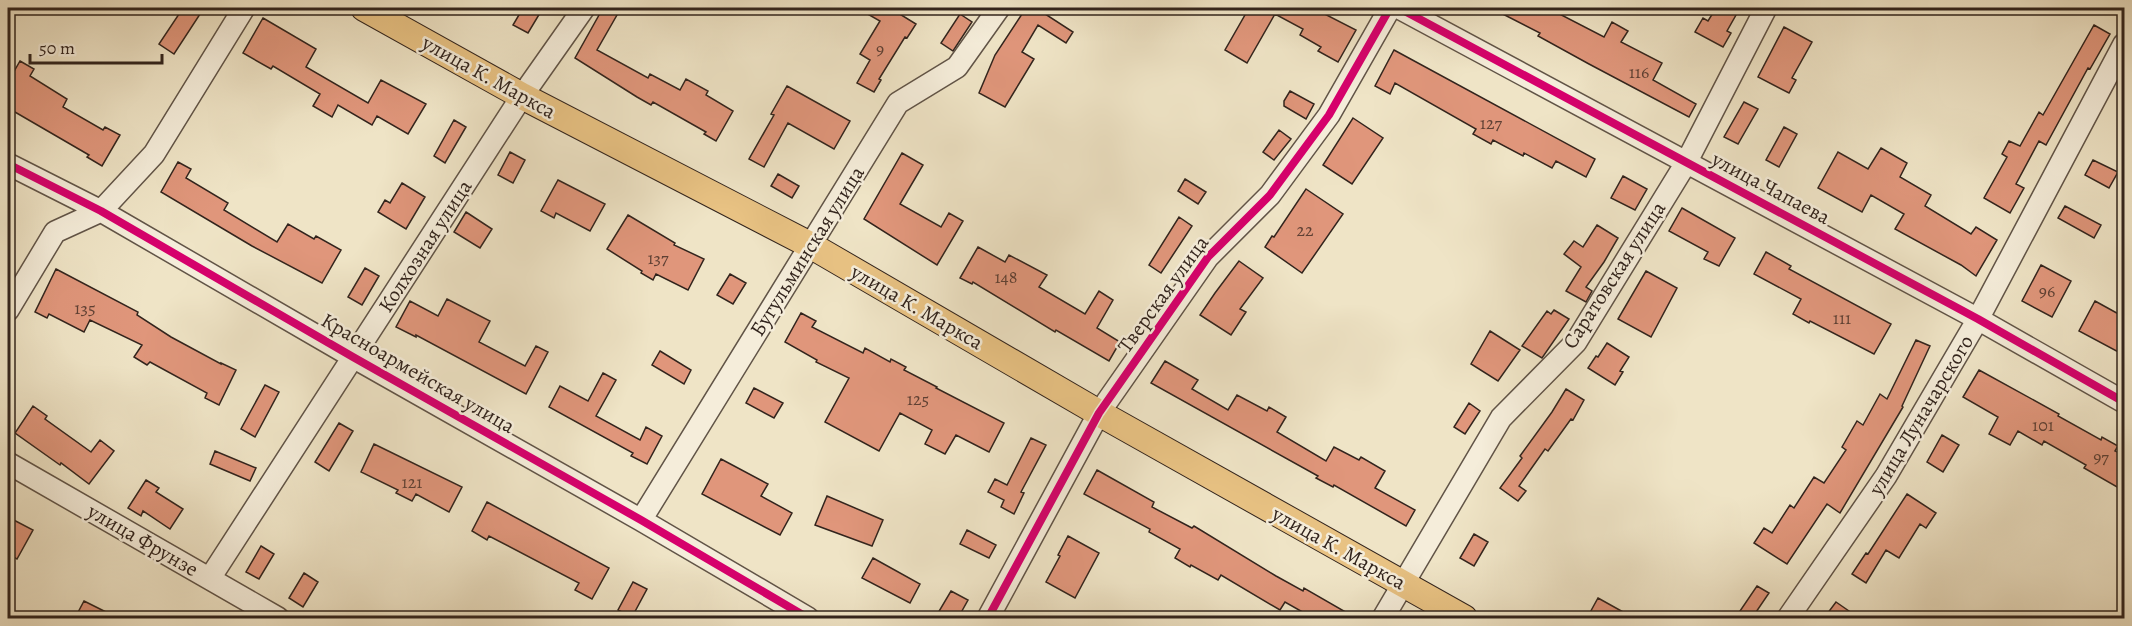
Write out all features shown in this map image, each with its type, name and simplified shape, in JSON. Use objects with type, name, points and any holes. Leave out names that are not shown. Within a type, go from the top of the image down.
[{"type":"main road","name":"улица К. Маркса","points":[[364,8],[522,96],[810,245],[1099,413],[1464,618]]},
{"type":"street","points":[[8,309],[55,232],[101,211],[154,154],[244,8]]},
{"type":"street","name":"Колхозная улица","points":[[210,578],[522,96],[584,8]]},
{"type":"street","name":"Бугульминская улица","points":[[641,520],[898,103],[957,68],[999,8]]},
{"type":"street","name":"Тверская улица","points":[[988,618],[1099,413],[1208,257],[1270,195],[1329,115],[1390,8]]},
{"type":"street","name":"улица Чапаева","points":[[1399,8],[1978,319],[2124,402]]},
{"type":"street","name":"Саратовская улица","points":[[1383,618],[1502,418],[1576,342],[1686,163],[1766,8]]},
{"type":"street","name":"улица Луначарского","points":[[1788,618],[1886,476],[1978,319],[2124,44]]},
{"type":"street","name":"Красноармейская улица","points":[[8,164],[101,211],[808,618]]},
{"type":"street","name":"улица Фрунзе","points":[[8,463],[278,618]]},
{"type":"building","points":[[183,8],[204,8],[174,54],[159,44]]},
{"type":"building","points":[[523,8],[530,8],[540,13],[528,33],[513,25]]},
{"type":"building","points":[[603,8],[621,8],[597,50],[648,78],[650,74],[680,90],[686,79],[708,91],[706,95],[733,111],[716,141],[704,134],[706,132],[653,102],[651,105],[575,58]]},
{"type":"building","points":[[857,8],[890,8],[916,24],[907,38],[905,37],[879,79],[881,80],[874,92],[857,83],[870,60],[860,54],[880,21]]},
{"type":"building","points":[[1026,8],[1036,8],[1073,32],[1066,43],[1038,25],[1022,52],[1034,59],[1005,107],[979,93],[995,55]]},
{"type":"building","points":[[1249,8],[1313,8],[1356,30],[1338,62],[1318,51],[1321,47],[1300,35],[1303,29],[1275,14],[1247,63],[1225,50]]},
{"type":"building","points":[[1491,8],[1548,8],[1604,37],[1612,22],[1628,31],[1621,42],[1662,63],[1653,80],[1696,104],[1689,117],[1538,36],[1540,33]]},
{"type":"building","points":[[1716,8],[1740,8],[1727,31],[1731,33],[1723,47],[1695,32],[1703,18],[1708,21]]},
{"type":"building","points":[[960,14],[972,22],[953,51],[941,43]]},
{"type":"building","points":[[263,18],[316,49],[306,67],[368,103],[381,80],[426,104],[408,134],[377,116],[372,125],[338,105],[332,117],[313,106],[320,94],[273,66],[271,69],[243,53]]},
{"type":"building","points":[[2094,25],[2110,34],[2090,69],[2088,68],[2046,145],[2039,141],[2016,184],[2024,188],[2010,213],[1984,198],[2007,157],[2002,154],[2009,141],[2020,146],[2039,112],[2043,115]]},
{"type":"building","points":[[1784,27],[1812,42],[1792,78],[1796,80],[1789,93],[1758,77]]},
{"type":"building","points":[[1394,50],[1595,159],[1586,177],[1556,161],[1552,168],[1493,140],[1491,144],[1473,134],[1476,129],[1395,83],[1390,94],[1375,86]]},
{"type":"building","points":[[20,61],[34,69],[30,76],[67,99],[63,107],[103,130],[105,127],[120,135],[102,166],[87,157],[89,155],[8,108],[8,82]]},
{"type":"building","points":[[787,86],[850,121],[834,149],[788,123],[764,167],[749,159],[774,115],[771,114]]},
{"type":"building","points":[[1290,91],[1314,104],[1306,119],[1284,106],[1284,101]]},
{"type":"building","points":[[1744,102],[1758,109],[1738,144],[1724,137]]},
{"type":"building","points":[[1353,118],[1383,138],[1352,184],[1323,165]]},
{"type":"building","points":[[454,120],[466,127],[445,163],[434,156]]},
{"type":"building","points":[[1784,127],[1797,134],[1779,167],[1766,160]]},
{"type":"building","points":[[1279,130],[1291,139],[1274,160],[1263,152]]},
{"type":"building","points":[[1881,148],[1907,163],[1900,177],[1931,195],[1925,206],[1971,234],[1976,227],[1997,240],[1976,276],[1961,265],[1895,229],[1904,214],[1871,195],[1862,212],[1818,188],[1838,152],[1868,169]]},
{"type":"building","points":[[510,152],[525,160],[513,183],[498,175]]},
{"type":"building","points":[[902,153],[923,165],[900,204],[941,227],[949,213],[963,221],[937,265],[864,219]]},
{"type":"building","points":[[2093,160],[2118,172],[2109,188],[2085,175]]},
{"type":"building","points":[[178,162],[191,169],[186,178],[228,203],[224,210],[277,242],[288,224],[314,239],[316,236],[341,250],[322,283],[252,246],[161,192]]},
{"type":"building","points":[[778,174],[799,186],[792,198],[771,186]]},
{"type":"building","points":[[1623,176],[1647,189],[1635,210],[1611,198]]},
{"type":"building","points":[[1185,179],[1206,192],[1198,204],[1178,191]]},
{"type":"building","points":[[558,180],[605,204],[590,231],[556,213],[554,218],[541,211]]},
{"type":"building","points":[[402,183],[425,197],[406,229],[378,212],[385,200],[390,203]]},
{"type":"building","points":[[1306,189],[1343,214],[1302,273],[1265,247]]},
{"type":"building","points":[[2065,206],[2101,225],[2094,238],[2058,218]]},
{"type":"building","points":[[1682,208],[1735,238],[1719,266],[1704,259],[1708,252],[1669,231]]},
{"type":"building","points":[[466,212],[492,229],[480,248],[454,232]]},
{"type":"building","points":[[628,215],[675,243],[674,245],[704,259],[688,290],[656,274],[653,280],[607,249]]},
{"type":"building","points":[[1179,217],[1192,226],[1161,273],[1149,265]]},
{"type":"building","points":[[1597,225],[1618,238],[1586,287],[1592,291],[1586,302],[1566,291],[1581,267],[1564,254],[1574,241],[1583,247]]},
{"type":"building","points":[[978,247],[1005,262],[1009,255],[1047,275],[1039,287],[1085,314],[1099,291],[1113,300],[1097,328],[1120,342],[1109,361],[1056,330],[1055,332],[973,282],[972,284],[960,278]]},
{"type":"building","points":[[1766,252],[1791,266],[1789,269],[1891,324],[1874,354],[1793,314],[1801,299],[1754,274]]},
{"type":"building","points":[[1239,261],[1263,278],[1240,309],[1246,312],[1231,335],[1200,315]]},
{"type":"building","points":[[2041,265],[2071,281],[2052,317],[2022,301]]},
{"type":"building","points":[[365,268],[379,276],[362,305],[348,297]]},
{"type":"building","points":[[56,269],[138,312],[137,315],[171,337],[236,370],[219,405],[205,398],[207,393],[150,362],[147,365],[134,357],[142,345],[90,320],[84,332],[49,314],[47,318],[35,312]]},
{"type":"building","points":[[1646,271],[1677,288],[1651,337],[1618,319]]},
{"type":"building","points":[[730,274],[746,283],[733,304],[717,295]]},
{"type":"building","points":[[447,299],[490,321],[479,342],[525,366],[536,346],[548,352],[526,394],[416,335],[416,337],[396,327],[410,301],[438,316]]},
{"type":"building","points":[[2095,301],[2124,317],[2124,355],[2079,331]]},
{"type":"building","points":[[1554,310],[1569,319],[1542,358],[1522,346],[1547,311],[1551,314]]},
{"type":"building","points":[[801,313],[816,321],[812,327],[863,353],[865,348],[890,362],[891,359],[906,367],[904,370],[1004,423],[989,452],[956,435],[945,454],[925,444],[932,430],[900,413],[879,451],[825,422],[849,378],[816,362],[817,360],[785,342]]},
{"type":"building","points":[[1490,331],[1520,350],[1498,381],[1471,364]]},
{"type":"building","points":[[1916,340],[1930,346],[1903,407],[1840,513],[1827,504],[1787,564],[1754,543],[1764,528],[1772,533],[1790,505],[1794,508],[1814,477],[1824,483],[1846,450],[1842,447],[1857,421],[1863,425],[1880,394],[1887,399]]},
{"type":"building","points":[[1607,343],[1629,357],[1615,385],[1588,368]]},
{"type":"building","points":[[660,351],[691,370],[684,384],[652,365]]},
{"type":"building","points":[[1165,361],[1198,380],[1192,389],[1228,410],[1237,395],[1267,411],[1269,407],[1286,417],[1277,432],[1326,461],[1334,447],[1359,460],[1361,457],[1385,471],[1375,488],[1415,510],[1406,526],[1334,485],[1333,487],[1316,478],[1318,476],[1151,383]]},
{"type":"building","points":[[1979,370],[2101,440],[2102,437],[2118,446],[2115,451],[2124,455],[2124,491],[2084,468],[2086,465],[2044,441],[2042,445],[2018,431],[2010,445],[1989,434],[1998,417],[1963,397]]},
{"type":"building","points":[[603,373],[616,380],[596,416],[640,440],[646,427],[662,436],[647,464],[631,456],[633,453],[549,407],[560,386],[588,401]]},
{"type":"building","points":[[265,385],[279,392],[255,437],[241,429]]},
{"type":"building","points":[[754,388],[783,403],[774,418],[746,403]]},
{"type":"building","points":[[1566,389],[1584,400],[1573,420],[1571,419],[1548,451],[1545,449],[1519,486],[1526,491],[1518,501],[1500,488]]},
{"type":"building","points":[[1469,403],[1480,411],[1465,434],[1454,427]]},
{"type":"building","points":[[33,406],[47,416],[45,419],[91,452],[100,440],[114,451],[89,484],[15,433]]},
{"type":"building","points":[[339,423],[353,431],[329,471],[315,462]]},
{"type":"building","points":[[1942,435],[1959,445],[1943,472],[1927,462]]},
{"type":"building","points":[[1031,438],[1046,445],[1021,492],[1024,493],[1014,514],[1001,507],[1004,500],[988,492],[995,479],[1007,485]]},
{"type":"building","points":[[374,444],[462,487],[449,512],[416,494],[412,501],[396,493],[398,490],[361,472]]},
{"type":"building","points":[[215,451],[256,468],[250,481],[210,464]]},
{"type":"building","points":[[721,459],[768,484],[761,496],[792,513],[780,535],[702,494]]},
{"type":"building","points":[[1097,470],[1154,502],[1152,507],[1192,528],[1194,526],[1276,576],[1303,591],[1304,588],[1356,618],[1313,618],[1285,602],[1280,610],[1221,575],[1218,580],[1191,565],[1190,567],[1175,558],[1180,549],[1149,532],[1150,529],[1084,494]]},
{"type":"building","points":[[146,480],[159,488],[156,492],[183,509],[170,529],[143,511],[141,516],[128,508]]},
{"type":"building","points":[[1907,494],[1936,513],[1926,528],[1920,524],[1899,558],[1886,550],[1866,583],[1852,574],[1866,553],[1868,554]]},
{"type":"building","points":[[827,496],[883,520],[872,546],[815,525]]},
{"type":"building","points":[[487,502],[609,568],[592,599],[575,590],[579,583],[489,536],[487,540],[472,531]]},
{"type":"building","points":[[8,517],[33,530],[17,559],[8,554]]},
{"type":"building","points":[[967,530],[996,545],[989,558],[960,544]]},
{"type":"building","points":[[1474,534],[1488,542],[1474,566],[1460,558]]},
{"type":"building","points":[[1068,536],[1099,553],[1075,598],[1046,582]]},
{"type":"building","points":[[261,546],[274,554],[259,579],[246,572]]},
{"type":"building","points":[[873,558],[920,584],[910,603],[862,578]]},
{"type":"building","points":[[304,573],[318,582],[303,607],[289,598]]},
{"type":"building","points":[[633,582],[647,589],[632,617],[618,610]]},
{"type":"building","points":[[1757,586],[1769,593],[1752,618],[1740,611]]},
{"type":"building","points":[[951,591],[968,600],[958,618],[935,618]]},
{"type":"building","points":[[1598,598],[1634,618],[1587,618]]},
{"type":"building","points":[[84,601],[118,618],[75,618]]},
{"type":"building","points":[[1836,602],[1859,618],[1824,618]]},
{"type":"cycle path","points":[[988,618],[1099,413],[1208,257],[1270,195],[1329,115],[1390,8]]},
{"type":"cycle path","points":[[1399,8],[1978,319],[2124,402]]},
{"type":"cycle path","points":[[8,164],[101,211],[808,618]]}]
